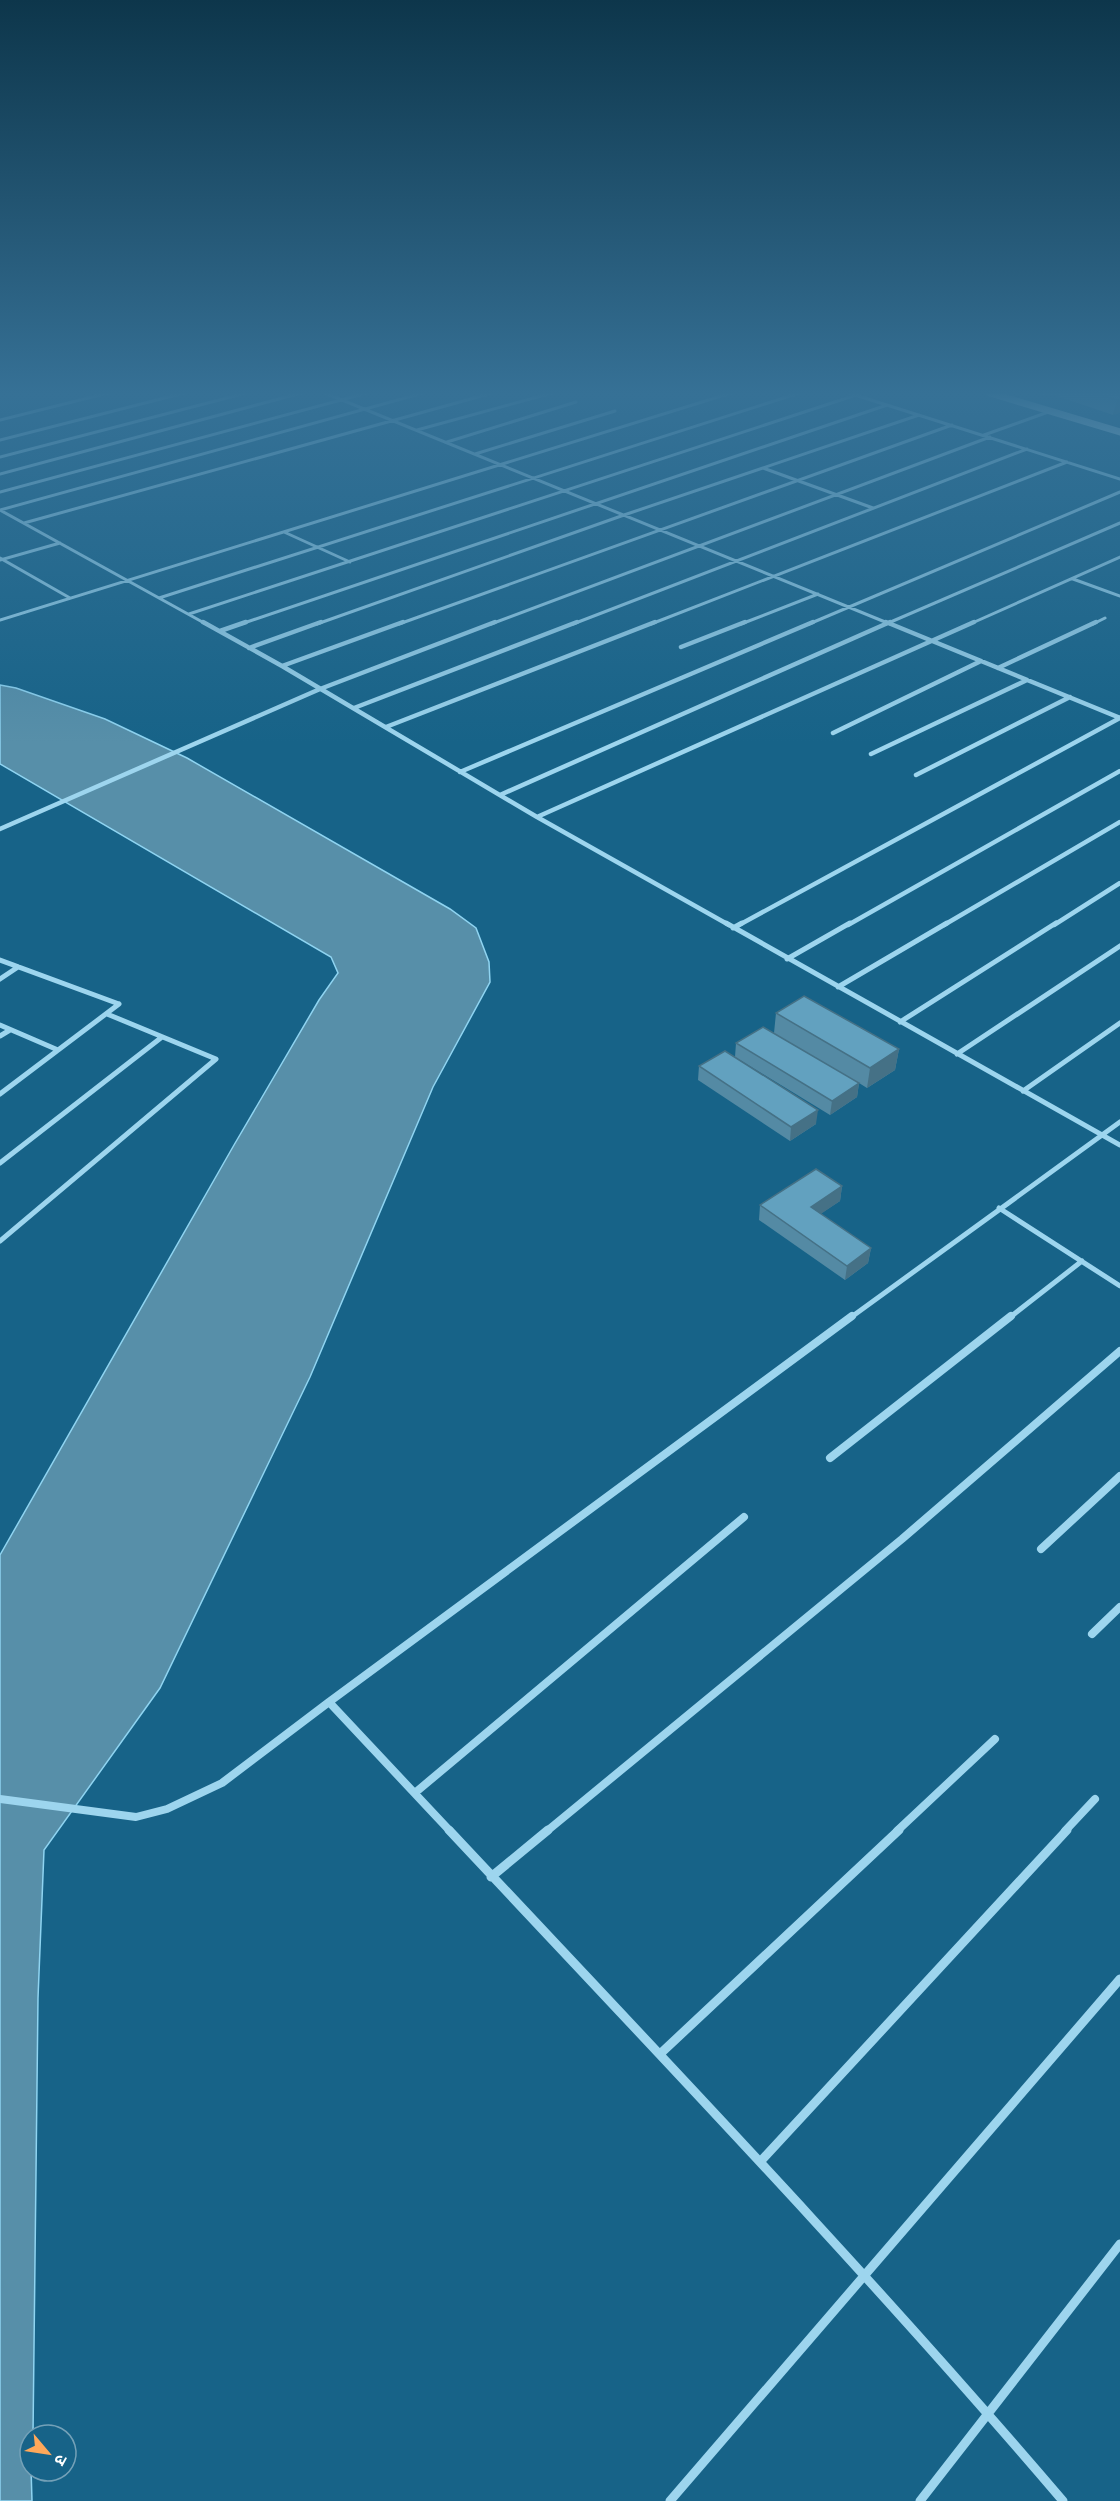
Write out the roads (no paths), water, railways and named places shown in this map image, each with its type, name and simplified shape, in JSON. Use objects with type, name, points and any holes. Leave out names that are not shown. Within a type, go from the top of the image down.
[{"type":"street","points":[[0,510],[282,666],[537,817],[1120,1145]]},
{"type":"street","points":[[24,523],[72,510]]},
{"type":"street","points":[[0,620],[357,510]]},
{"type":"street","points":[[159,598],[437,510]]},
{"type":"street","points":[[189,614],[512,510]]},
{"type":"street","points":[[220,632],[576,510]]},
{"type":"street","points":[[612,510],[1120,718]]},
{"type":"street","points":[[249,648],[640,510]]},
{"type":"street","points":[[282,666],[716,510]]},
{"type":"street","points":[[0,829],[320,689],[792,510]]},
{"type":"street","points":[[354,708],[869,510]]},
{"type":"street","points":[[386,727],[942,510]]},
{"type":"street","points":[[460,771],[1078,510]]},
{"type":"street","points":[[500,795],[888,622],[1120,523]]},
{"type":"street","points":[[284,532],[350,562]]},
{"type":"street","points":[[1,559],[60,543]]},
{"type":"street","points":[[537,817],[1120,557]]},
{"type":"street","points":[[1,559],[70,598]]},
{"type":"street","points":[[1073,579],[1120,596]]},
{"type":"street","points":[[681,647],[818,594]]},
{"type":"street","points":[[998,668],[1105,618]]},
{"type":"street","points":[[833,733],[981,661]]},
{"type":"street","points":[[871,754],[1027,680]]},
{"type":"street","points":[[916,775],[1070,697]]},
{"type":"street","points":[[733,928],[1120,718]]},
{"type":"street","points":[[787,959],[1120,771]]},
{"type":"street","points":[[838,987],[1120,822]]},
{"type":"street","points":[[900,1022],[1120,883]]},
{"type":"street","points":[[957,1054],[1120,946]]},
{"type":"street","points":[[0,960],[119,1005],[0,1094]]},
{"type":"street","points":[[0,979],[18,966]]},
{"type":"street","points":[[0,1241],[216,1059],[106,1014]]},
{"type":"street","points":[[1023,1091],[1120,1023]]},
{"type":"street","points":[[0,1025],[58,1050]]},
{"type":"street","points":[[0,1036],[10,1030]]},
{"type":"street","points":[[0,1163],[162,1037]]},
{"type":"street","points":[[0,1799],[136,1817],[184,1803],[222,1783],[999,1208],[1120,1122]]},
{"type":"street","points":[[999,1208],[1120,1286]]},
{"type":"street","points":[[830,1458],[1082,1261]]},
{"type":"street","points":[[491,1877],[902,1539],[1120,1352]]},
{"type":"street","points":[[1041,1549],[1120,1476]]},
{"type":"street","points":[[416,1792],[744,1517]]},
{"type":"street","points":[[1092,1634],[1120,1607]]},
{"type":"street","points":[[329,1702],[416,1792],[491,1877],[760,2162],[988,2413],[1063,2501]]},
{"type":"street","points":[[660,2054],[995,1739]]},
{"type":"street","points":[[760,2162],[1095,1798]]},
{"type":"street","points":[[670,2501],[1120,1979]]},
{"type":"street","points":[[920,2501],[1120,2244]]},
{"type":"water","points":[[0,685],[16,688],[105,719],[187,758],[450,909],[476,928],[489,962],[490,982],[433,1087],[310,1377],[160,1688],[44,1850],[38,1998],[33,2423],[18,2423],[18,2483],[31,2483],[32,2501],[0,2501],[0,1555],[234,1145],[319,1000],[338,973],[331,957],[0,764]]}]
